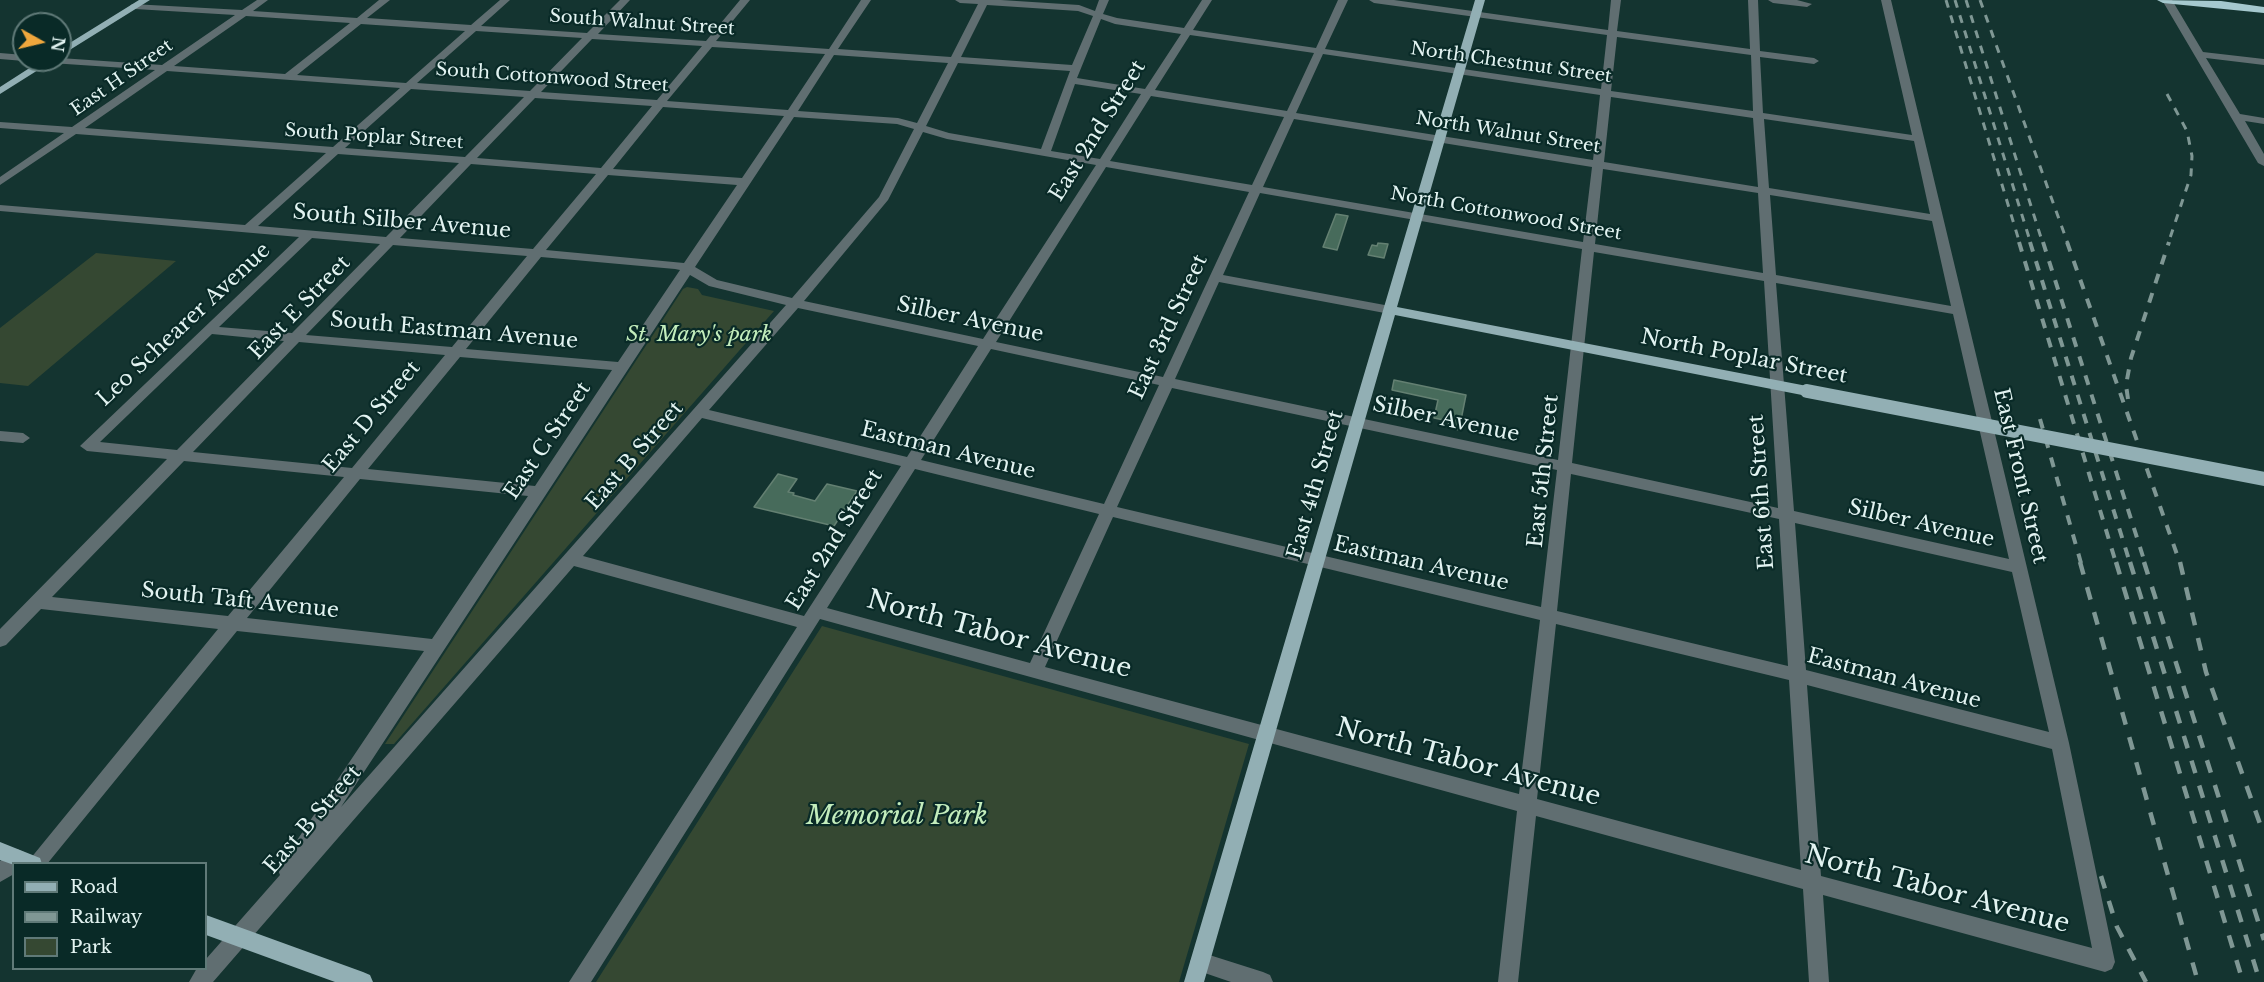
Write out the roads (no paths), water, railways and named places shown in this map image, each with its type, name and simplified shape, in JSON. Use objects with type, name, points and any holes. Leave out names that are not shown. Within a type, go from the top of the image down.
[{"type":"highway","points":[[2166,0],[2264,10]]},
{"type":"highway","points":[[2198,0],[2231,6]]},
{"type":"main road","points":[[72,45],[145,0]]},
{"type":"main road","name":"East 4th Street","points":[[1197,972],[1480,0]]},
{"type":"main road","points":[[0,91],[31,72]]},
{"type":"main road","name":"North Poplar Street","points":[[1390,310],[2264,479]]},
{"type":"main road","points":[[207,925],[363,982]]},
{"type":"street","name":"East H Street","points":[[0,182],[263,0]]},
{"type":"street","points":[[289,76],[385,0]]},
{"type":"street","points":[[249,228],[505,0]]},
{"type":"street","name":"East E Street","points":[[0,640],[393,241],[625,0]]},
{"type":"street","name":"East D Street","points":[[21,859],[232,623],[746,0]]},
{"type":"street","name":"East C Street","points":[[266,905],[313,830],[866,0]]},
{"type":"street","name":"North Chestnut Street","points":[[960,0],[1079,8],[1115,21],[1920,139]]},
{"type":"street","points":[[1045,153],[1071,80],[1104,0]]},
{"type":"street","name":"East 2nd Street","points":[[579,982],[1207,0]]},
{"type":"street","name":"East 3rd Street","points":[[1034,672],[1343,0]]},
{"type":"street","points":[[1374,0],[1814,61]]},
{"type":"street","name":"East 5th Street","points":[[1508,982],[1550,617],[1616,0]]},
{"type":"street","name":"East 6th Street","points":[[1753,0],[1758,116],[1772,280],[1796,675],[1819,982]]},
{"type":"street","points":[[1773,0],[1807,4]]},
{"type":"street","name":"East Front Street","points":[[1886,0],[2060,743],[2105,963]]},
{"type":"street","points":[[2166,0],[2264,163]]},
{"type":"street","name":"East B Street","points":[[266,905],[701,413],[884,198],[985,1]]},
{"type":"street","name":"South Walnut Street","points":[[135,6],[1076,68]]},
{"type":"street","points":[[2198,54],[2264,62]]},
{"type":"street","name":"South Cottonwood Street","points":[[72,62],[410,84],[898,121],[936,134],[1045,153]]},
{"type":"street","name":"North Walnut Street","points":[[1071,80],[1939,219]]},
{"type":"street","points":[[2236,117],[2264,121]]},
{"type":"street","name":"South Poplar Street","points":[[0,125],[745,182]]},
{"type":"street","name":"North Cottonwood Street","points":[[1045,153],[1960,311]]},
{"type":"street","name":"South Silber Avenue","points":[[0,208],[310,233],[688,268],[713,283],[795,303]]},
{"type":"street","name":"Leo Schearer Avenue","points":[[183,455],[87,446],[310,233]]},
{"type":"street","name":"North Poplar Street","points":[[1216,278],[1390,310]]},
{"type":"street","name":"Silber Avenue","points":[[795,303],[1786,514],[2017,567]]},
{"type":"street","name":"South Eastman Avenue","points":[[208,330],[623,367]]},
{"type":"street","name":"Eastman Avenue","points":[[701,413],[1796,675],[2060,743]]},
{"type":"street","points":[[0,436],[22,438]]},
{"type":"street","points":[[183,455],[539,492]]},
{"type":"street","name":"North Tabor Avenue","points":[[572,559],[1034,672],[2105,963]]},
{"type":"street","name":"South Taft Avenue","points":[[38,602],[436,646]]},
{"type":"street","points":[[199,982],[266,905]]},
{"type":"street","points":[[1197,972],[1263,982]]},
{"type":"railway","points":[[1946,0],[2020,244]]},
{"type":"railway","points":[[1955,0],[2031,244]]},
{"type":"railway","points":[[1966,0],[2043,244]]},
{"type":"railway","points":[[1980,0],[2068,244]]},
{"type":"railway","points":[[2167,94],[2187,131],[2192,156],[2191,175],[2168,244]]},
{"type":"railway","points":[[2019,242],[2116,563]]},
{"type":"railway","points":[[2030,242],[2130,563]]},
{"type":"railway","points":[[2043,242],[2145,563]]},
{"type":"railway","points":[[2067,242],[2180,563]]},
{"type":"railway","points":[[2128,399],[2126,385],[2131,358],[2169,242]]},
{"type":"railway","points":[[2040,419],[2081,563]]},
{"type":"railway","points":[[2080,562],[2198,982]]},
{"type":"railway","points":[[2116,562],[2243,982]]},
{"type":"railway","points":[[2130,562],[2260,982]]},
{"type":"railway","points":[[2144,562],[2264,940]]},
{"type":"railway","points":[[2180,562],[2206,672],[2264,835]]},
{"type":"railway","points":[[2101,876],[2117,927],[2146,982]]},
{"type":"park label","name":"St. Mary's park","points":[[699,335]]},
{"type":"park label","name":"Memorial Park","points":[[897,817]]}]
